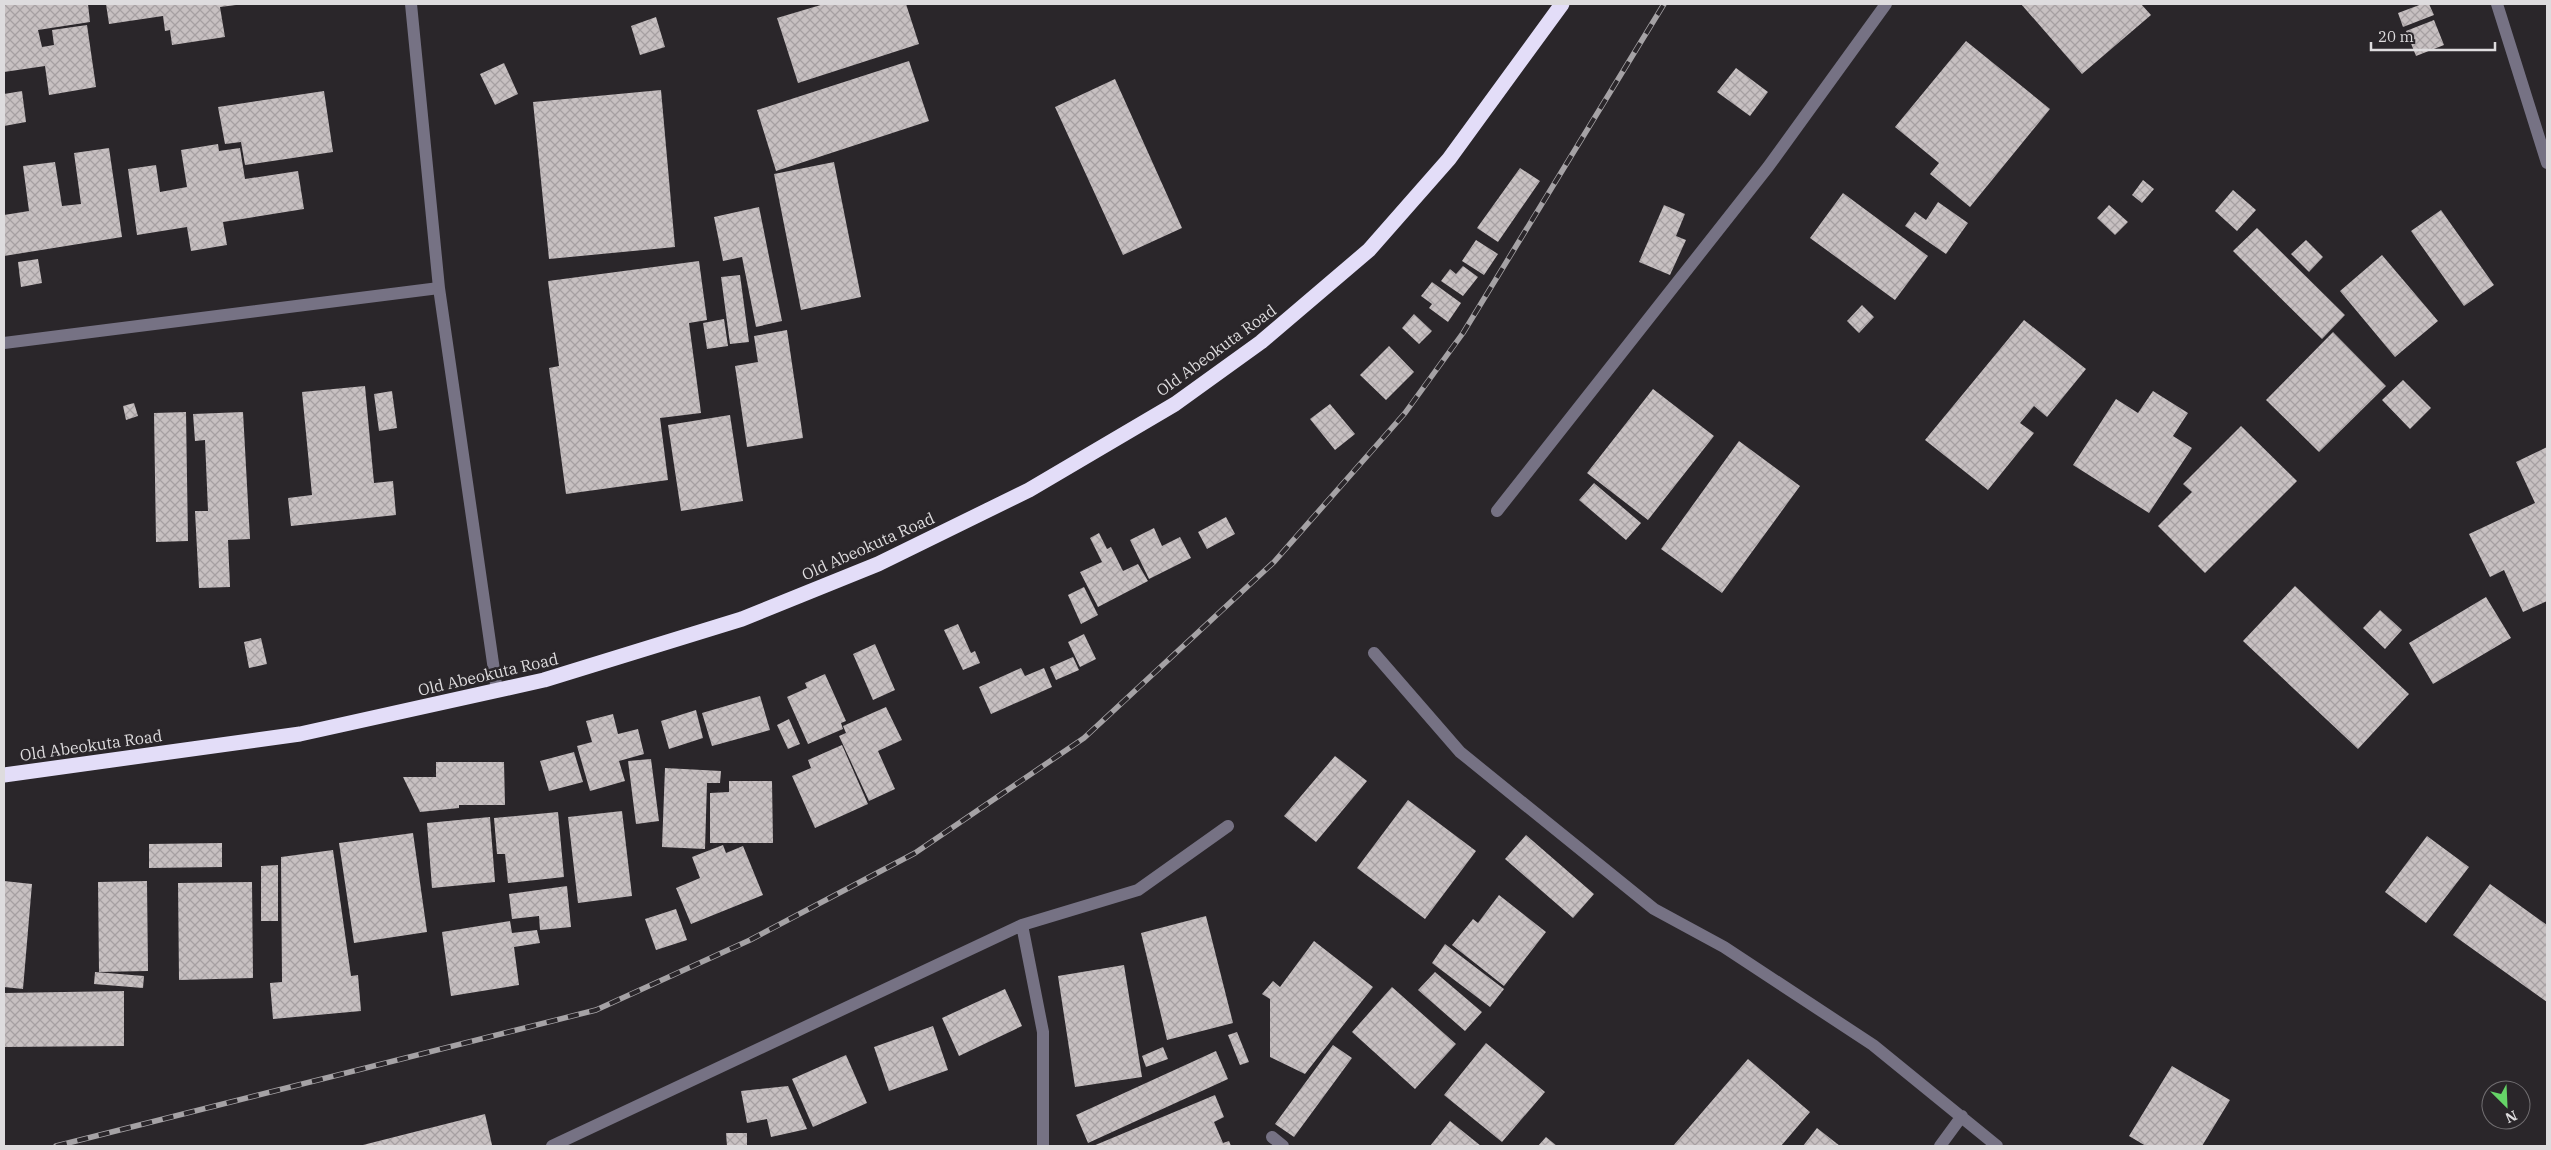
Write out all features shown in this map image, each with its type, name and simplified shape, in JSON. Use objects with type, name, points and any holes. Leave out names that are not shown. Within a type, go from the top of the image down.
[{"type":"highway","name":"Old Abeokuta Road","points":[[4,775],[300,734],[544,680],[742,619],[878,564],[1028,490],[1175,404],[1261,342],[1368,250],[1449,159],[1562,4]]},
{"type":"street","points":[[411,4],[439,288],[497,691]]},
{"type":"street","points":[[1497,511],[1768,167],[1886,4]]},
{"type":"street","points":[[2497,4],[2547,163]]},
{"type":"street","points":[[4,342],[439,288]]},
{"type":"street","points":[[1374,653],[1460,752],[1654,908],[1724,947],[1873,1045],[1997,1146]]},
{"type":"street","points":[[552,1146],[1022,925],[1138,890],[1228,826]]},
{"type":"street","points":[[1022,925],[1043,1032],[1042,1146]]},
{"type":"street","points":[[1940,1146],[1962,1116]]},
{"type":"street","points":[[1272,1137],[1283,1146]]},
{"type":"building","points":[[4,4],[88,4],[90,22],[38,30],[42,47],[54,45],[52,30],[87,25],[96,87],[49,95],[45,66],[4,72]]},
{"type":"building","points":[[106,4],[236,5],[220,7],[225,37],[172,45],[170,30],[165,31],[163,16],[109,24]]},
{"type":"building","points":[[824,4],[906,4],[919,44],[798,83],[777,18]]},
{"type":"building","points":[[2021,4],[2141,4],[2151,15],[2082,74]]},
{"type":"building","points":[[2422,4],[2429,4],[2434,15],[2403,27],[2398,13]]},
{"type":"building","points":[[656,17],[665,47],[640,55],[631,26]]},
{"type":"building","points":[[2434,20],[2444,45],[2416,56],[2406,31]]},
{"type":"building","points":[[1966,41],[2050,109],[1970,207],[1930,174],[1939,163],[1895,127]]},
{"type":"building","points":[[909,61],[929,121],[776,171],[757,110]]},
{"type":"building","points":[[504,63],[518,94],[495,105],[480,74]]},
{"type":"building","points":[[1736,68],[1768,92],[1750,116],[1717,92]]},
{"type":"building","points":[[1115,79],[1182,228],[1123,255],[1055,107]]},
{"type":"building","points":[[661,90],[675,247],[549,259],[533,102]]},
{"type":"building","points":[[22,91],[26,122],[4,126],[4,94]]},
{"type":"building","points":[[324,91],[333,152],[245,165],[241,142],[225,144],[218,107]]},
{"type":"building","points":[[218,144],[219,151],[240,148],[245,179],[298,171],[304,209],[223,222],[227,245],[191,251],[187,227],[137,235],[128,169],[156,165],[160,192],[187,187],[181,150]]},
{"type":"building","points":[[109,148],[122,237],[4,256],[4,215],[29,211],[23,166],[55,162],[62,206],[81,204],[74,153]]},
{"type":"building","points":[[834,162],[861,297],[801,310],[774,174]]},
{"type":"building","points":[[1520,168],[1540,181],[1498,242],[1477,228]]},
{"type":"building","points":[[2143,180],[2154,189],[2142,203],[2132,195]]},
{"type":"building","points":[[2233,190],[2256,210],[2237,231],[2215,211]]},
{"type":"building","points":[[1843,193],[1928,256],[1895,300],[1810,238]]},
{"type":"building","points":[[1938,202],[1968,223],[1946,254],[1905,226],[1915,212],[1926,220]]},
{"type":"building","points":[[1664,205],[1685,214],[1676,236],[1686,240],[1670,275],[1639,262]]},
{"type":"building","points":[[2109,205],[2128,222],[2115,235],[2097,218]]},
{"type":"building","points":[[759,207],[782,321],[756,327],[742,257],[723,261],[714,217]]},
{"type":"building","points":[[2441,210],[2494,285],[2464,306],[2411,231]]},
{"type":"building","points":[[2257,228],[2345,315],[2322,339],[2233,251]]},
{"type":"building","points":[[1476,240],[1498,254],[1484,275],[1462,261]]},
{"type":"building","points":[[2306,240],[2323,257],[2309,272],[2291,254]]},
{"type":"building","points":[[2382,255],[2438,321],[2395,357],[2340,291]]},
{"type":"building","points":[[38,259],[42,283],[21,287],[18,262]]},
{"type":"building","points":[[699,261],[707,320],[689,323],[701,413],[660,418],[668,480],[566,494],[549,368],[559,366],[548,281]]},
{"type":"building","points":[[1463,266],[1478,277],[1463,296],[1441,281],[1450,269],[1456,274]]},
{"type":"building","points":[[740,275],[749,342],[730,344],[721,277]]},
{"type":"building","points":[[1432,282],[1461,303],[1448,322],[1429,308],[1432,304],[1421,296]]},
{"type":"building","points":[[1862,305],[1874,317],[1859,333],[1847,321]]},
{"type":"building","points":[[1414,314],[1432,331],[1419,344],[1402,328]]},
{"type":"building","points":[[724,319],[728,346],[707,349],[703,323]]},
{"type":"building","points":[[2024,320],[2086,369],[2047,417],[2034,406],[2020,423],[2034,433],[1988,490],[1925,440]]},
{"type":"building","points":[[787,330],[803,438],[747,447],[735,366],[758,362],[754,336]]},
{"type":"building","points":[[2333,332],[2386,386],[2319,452],[2266,400]]},
{"type":"building","points":[[1389,346],[1414,372],[1386,400],[1360,375]]},
{"type":"building","points":[[2403,380],[2431,408],[2410,429],[2382,400]]},
{"type":"building","points":[[365,386],[374,483],[393,481],[396,515],[291,526],[288,498],[312,495],[302,392]]},
{"type":"building","points":[[1653,389],[1714,436],[1648,520],[1587,473]]},
{"type":"building","points":[[392,391],[397,428],[379,431],[374,394]]},
{"type":"building","points":[[2153,391],[2188,413],[2173,436],[2192,448],[2149,513],[2073,465],[2116,399],[2138,413]]},
{"type":"building","points":[[134,403],[138,416],[126,420],[123,406]]},
{"type":"building","points":[[1330,404],[1355,434],[1335,450],[1310,419]]},
{"type":"building","points":[[186,412],[188,541],[156,542],[154,413]]},
{"type":"building","points":[[243,412],[250,539],[228,540],[230,587],[199,588],[195,511],[208,511],[205,440],[195,441],[193,414]]},
{"type":"building","points":[[730,415],[743,501],[681,511],[668,425]]},
{"type":"building","points":[[2241,426],[2297,481],[2205,573],[2158,526],[2192,492],[2183,484]]},
{"type":"building","points":[[1739,441],[1800,486],[1722,593],[1661,549]]},
{"type":"building","points":[[2547,447],[2547,601],[2523,612],[2504,570],[2490,577],[2469,534],[2535,503],[2516,462]]},
{"type":"building","points":[[1594,483],[1641,523],[1626,540],[1579,500]]},
{"type":"building","points":[[1226,517],[1235,534],[1207,549],[1198,532]]},
{"type":"building","points":[[1154,528],[1162,546],[1180,537],[1191,558],[1149,579],[1130,540]]},
{"type":"building","points":[[1099,533],[1107,549],[1111,547],[1123,571],[1138,564],[1148,581],[1098,607],[1080,572],[1102,562],[1090,538]]},
{"type":"building","points":[[2295,586],[2409,694],[2358,749],[2243,641]]},
{"type":"building","points":[[1084,587],[1098,615],[1081,624],[1068,595]]},
{"type":"building","points":[[2486,597],[2511,638],[2433,684],[2409,643]]},
{"type":"building","points":[[2380,610],[2402,630],[2385,649],[2363,628]]},
{"type":"building","points":[[958,624],[971,653],[975,651],[980,663],[963,670],[944,630]]},
{"type":"building","points":[[1084,634],[1096,659],[1080,667],[1068,642]]},
{"type":"building","points":[[261,638],[267,664],[249,668],[244,642]]},
{"type":"building","points":[[875,644],[895,690],[873,700],[853,654]]},
{"type":"building","points":[[1073,657],[1079,670],[1056,680],[1050,667]]},
{"type":"building","points":[[1021,668],[1025,676],[1044,668],[1052,687],[991,714],[979,687]]},
{"type":"building","points":[[825,674],[846,721],[841,723],[843,729],[808,744],[787,697],[807,688],[805,683]]},
{"type":"building","points":[[760,696],[770,730],[712,746],[702,713]]},
{"type":"building","points":[[886,707],[902,740],[878,751],[895,789],[869,801],[839,736],[846,733],[843,726]]},
{"type":"building","points":[[696,710],[703,738],[669,749],[661,721]]},
{"type":"building","points":[[613,714],[618,734],[638,729],[644,754],[619,761],[625,781],[590,791],[577,746],[592,742],[586,721]]},
{"type":"building","points":[[789,719],[800,744],[788,749],[777,725]]},
{"type":"building","points":[[842,745],[868,804],[815,828],[792,776],[811,768],[808,760]]},
{"type":"building","points":[[574,752],[583,782],[549,791],[540,761]]},
{"type":"building","points":[[1335,756],[1367,781],[1316,842],[1284,816]]},
{"type":"building","points":[[651,759],[659,821],[636,824],[628,761]]},
{"type":"building","points":[[436,762],[504,762],[505,805],[459,805],[459,808],[420,812],[403,777],[436,777]]},
{"type":"building","points":[[665,768],[721,771],[720,783],[707,783],[705,849],[662,847]]},
{"type":"building","points":[[729,781],[772,781],[773,843],[710,843],[710,793],[729,792]]},
{"type":"building","points":[[1408,800],[1476,851],[1425,919],[1357,868]]},
{"type":"building","points":[[622,811],[632,896],[578,903],[568,817]]},
{"type":"building","points":[[558,812],[564,877],[508,883],[505,854],[497,854],[494,818]]},
{"type":"building","points":[[490,817],[495,882],[432,888],[427,823]]},
{"type":"building","points":[[413,833],[427,932],[354,943],[339,843]]},
{"type":"building","points":[[1526,835],[1594,894],[1573,918],[1505,859]]},
{"type":"building","points":[[2427,836],[2469,867],[2426,923],[2385,892]]},
{"type":"building","points":[[222,843],[222,867],[149,868],[149,844]]},
{"type":"building","points":[[723,845],[726,853],[743,846],[763,895],[691,924],[676,888],[700,878],[692,857]]},
{"type":"building","points":[[333,850],[351,976],[358,975],[361,1011],[273,1019],[270,983],[282,982],[281,857]]},
{"type":"building","points":[[278,865],[278,921],[261,921],[261,866]]},
{"type":"building","points":[[4,881],[32,884],[23,989],[4,987]]},
{"type":"building","points":[[147,881],[148,971],[99,972],[98,882]]},
{"type":"building","points":[[252,882],[253,978],[179,980],[178,883]]},
{"type":"building","points":[[2490,884],[2547,925],[2547,1002],[2453,935]]},
{"type":"building","points":[[567,886],[571,927],[540,930],[539,916],[512,919],[509,894]]},
{"type":"building","points":[[1499,895],[1546,932],[1504,986],[1452,945],[1473,919],[1478,923]]},
{"type":"building","points":[[676,909],[687,940],[656,950],[645,919]]},
{"type":"building","points":[[1206,916],[1233,1023],[1167,1040],[1141,933]]},
{"type":"building","points":[[510,921],[512,933],[537,930],[540,943],[514,947],[519,985],[451,996],[442,932]]},
{"type":"building","points":[[1314,941],[1373,987],[1305,1074],[1270,1057],[1270,999],[1262,994],[1273,981],[1280,987]]},
{"type":"building","points":[[1445,944],[1504,989],[1490,1007],[1432,963]]},
{"type":"building","points":[[1124,965],[1142,1077],[1075,1087],[1058,976]]},
{"type":"building","points":[[95,972],[144,976],[143,988],[94,984]]},
{"type":"building","points":[[1435,972],[1482,1012],[1465,1031],[1418,990]]},
{"type":"building","points":[[1392,987],[1456,1044],[1415,1089],[1352,1032]]},
{"type":"building","points":[[1005,989],[1022,1026],[959,1056],[942,1018]]},
{"type":"building","points":[[124,991],[124,1046],[4,1047],[4,993]]},
{"type":"building","points":[[933,1026],[948,1070],[889,1091],[874,1047]]},
{"type":"building","points":[[1237,1032],[1249,1062],[1240,1065],[1228,1035]]},
{"type":"building","points":[[1486,1043],[1545,1092],[1502,1142],[1444,1095]]},
{"type":"building","points":[[1333,1045],[1352,1058],[1294,1137],[1275,1124]]},
{"type":"building","points":[[1163,1047],[1168,1059],[1146,1067],[1142,1056]]},
{"type":"building","points":[[1216,1051],[1228,1079],[1088,1143],[1076,1115]]},
{"type":"building","points":[[846,1055],[867,1103],[813,1127],[792,1079]]},
{"type":"building","points":[[1748,1059],[1810,1112],[1781,1146],[1673,1146]]},
{"type":"building","points":[[2172,1066],[2230,1100],[2202,1146],[2146,1146],[2129,1136]]},
{"type":"building","points":[[788,1086],[807,1129],[771,1137],[767,1119],[747,1123],[741,1091]]},
{"type":"building","points":[[1215,1095],[1224,1117],[1214,1122],[1223,1143],[1229,1141],[1231,1146],[1093,1146]]},
{"type":"building","points":[[485,1114],[492,1145],[359,1146]]},
{"type":"building","points":[[1450,1121],[1481,1146],[1430,1146]]},
{"type":"building","points":[[1817,1128],[1840,1146],[1803,1146]]},
{"type":"building","points":[[726,1133],[747,1133],[747,1146],[727,1146]]},
{"type":"building","points":[[1546,1137],[1557,1146],[1538,1146]]},
{"type":"railway","points":[[56,1146],[596,1010],[750,940],[915,853],[1084,738],[1274,562],[1405,413],[1463,333],[1664,4]]}]
